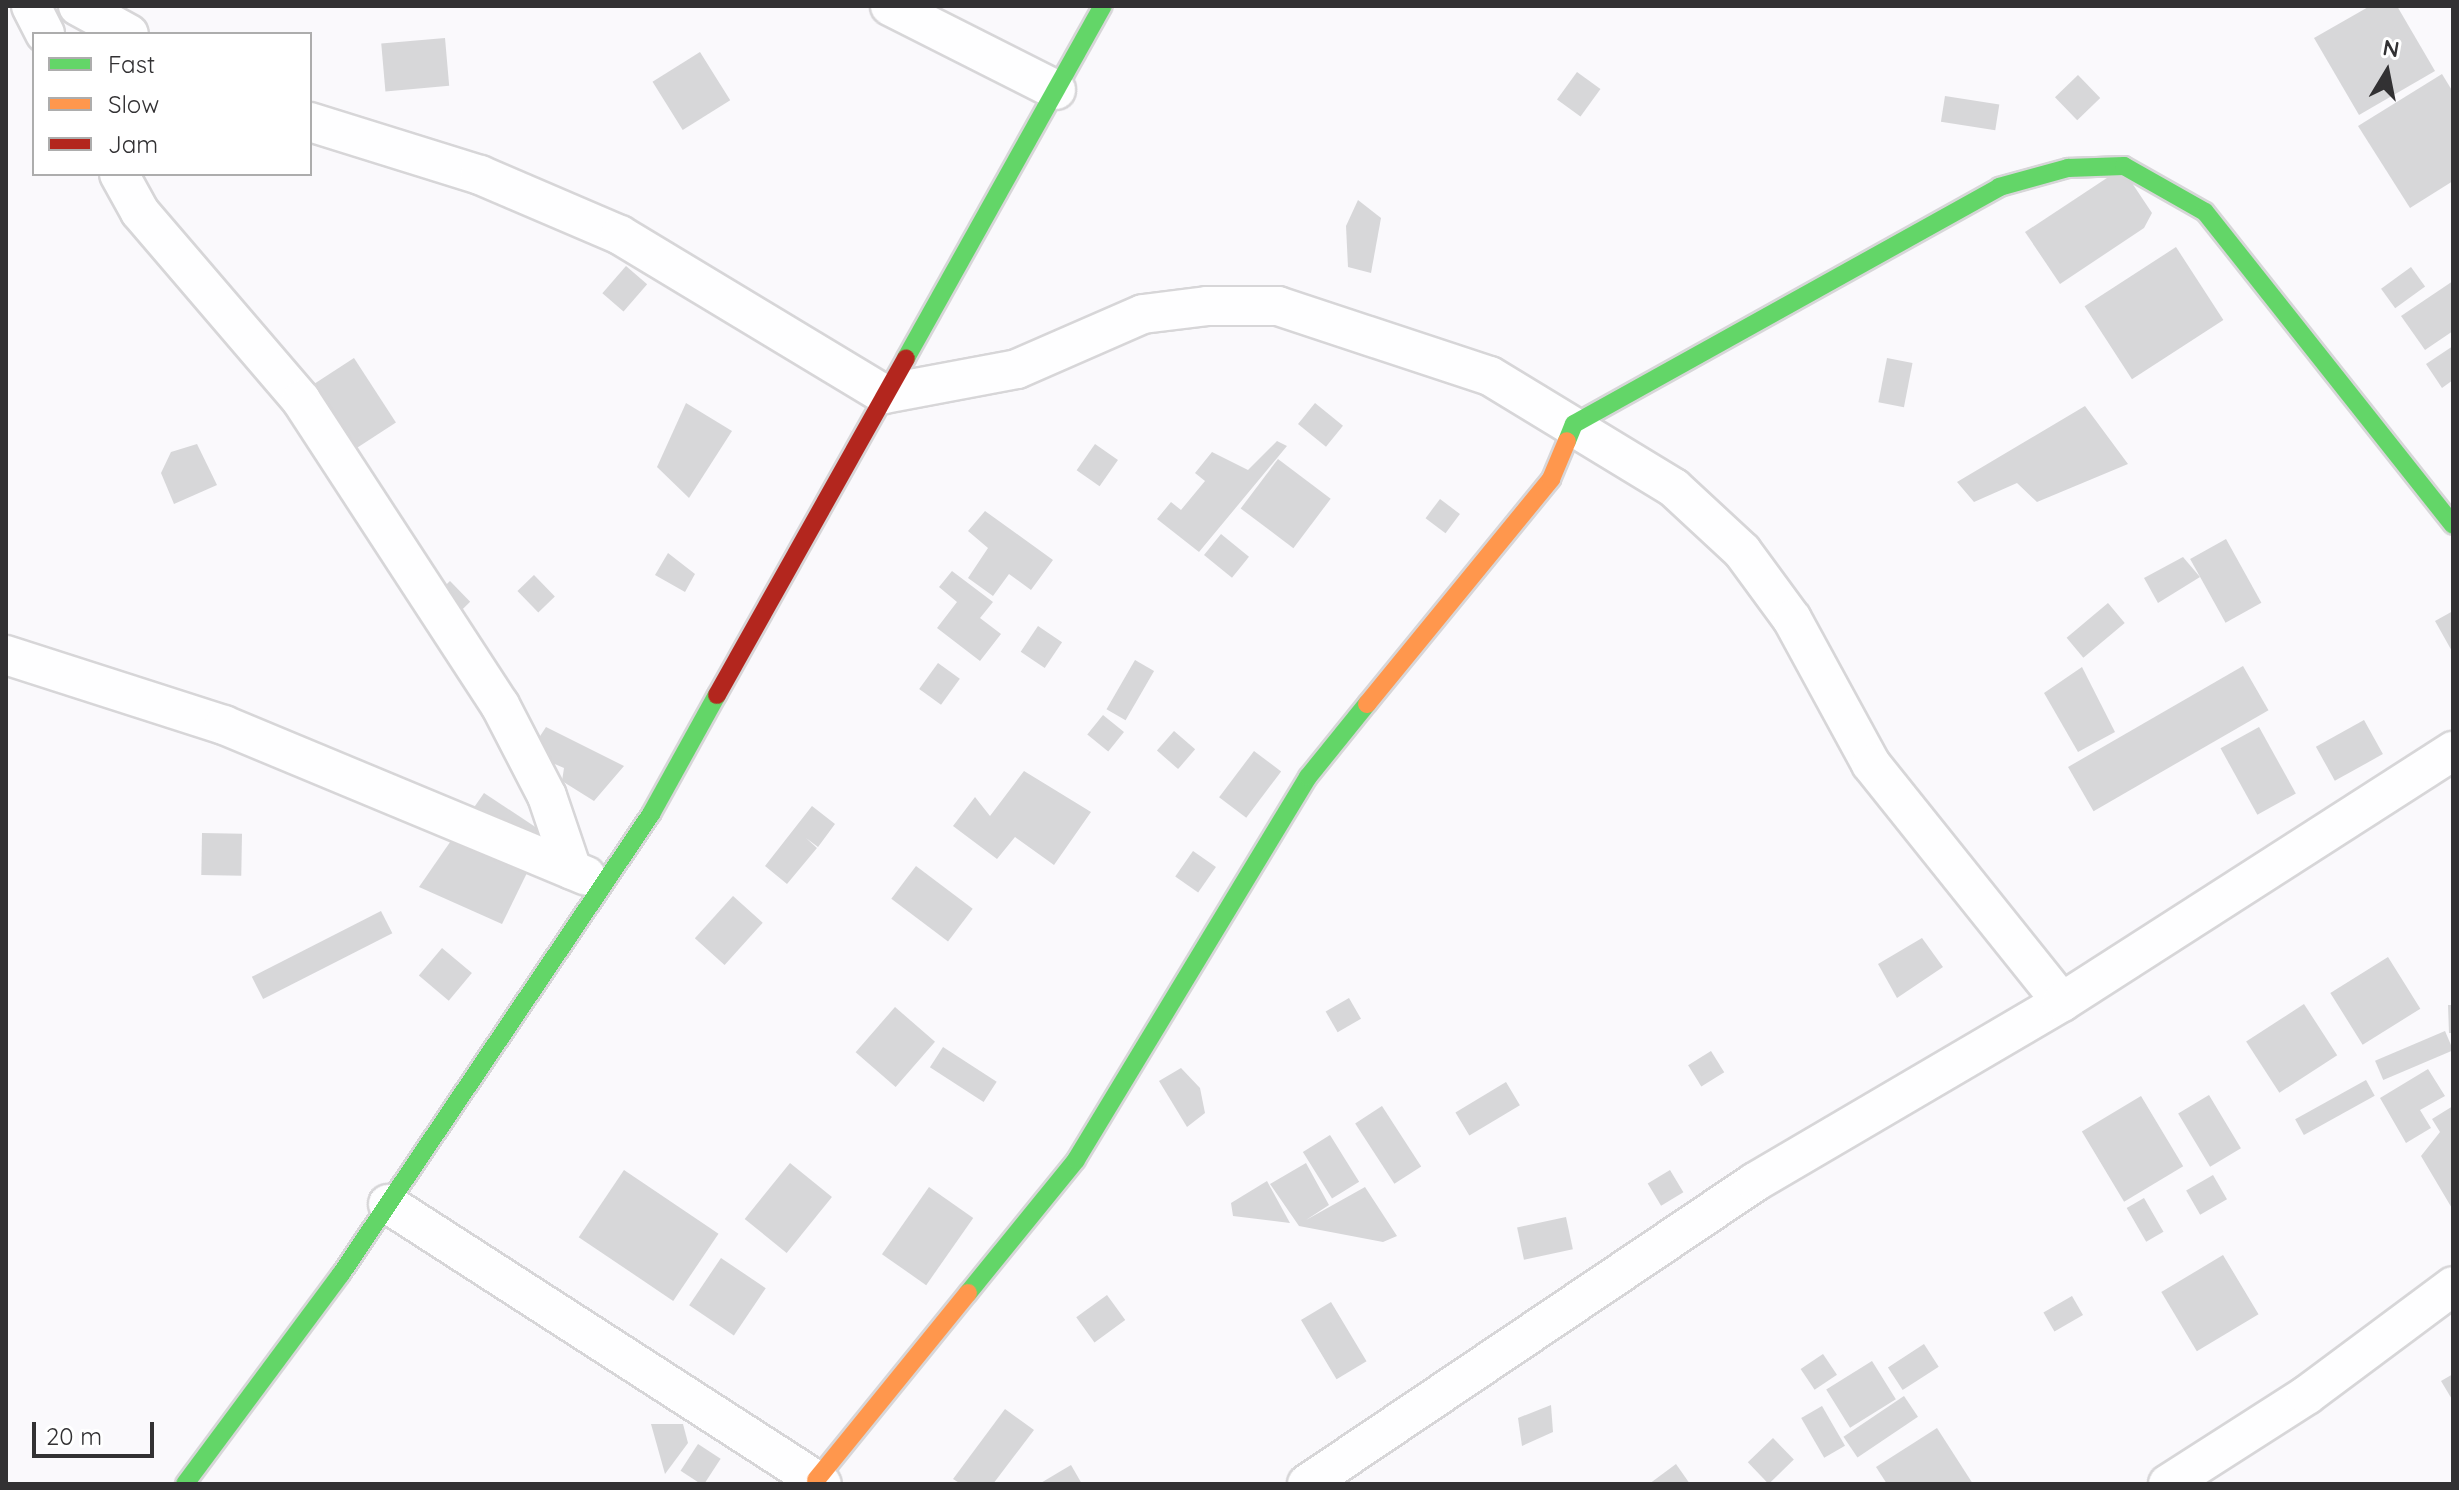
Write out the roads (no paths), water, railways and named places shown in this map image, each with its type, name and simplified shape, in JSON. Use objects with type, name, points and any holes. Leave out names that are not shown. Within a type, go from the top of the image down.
[{"type":"street","points":[[31,6],[44,32]]},
{"type":"street","points":[[78,6],[125,32]]},
{"type":"street","points":[[890,6],[1056,90]]},
{"type":"street","points":[[185,1484],[388,1204],[588,877],[651,814],[1103,6]]},
{"type":"street","points":[[312,123],[480,175],[620,235],[884,394],[1017,369],[1143,314],[1278,306],[1490,376],[1574,424],[1674,488],[1742,551],[1792,619],[1871,764],[2062,1002]]},
{"type":"street","points":[[388,1204],[819,1482],[1076,1160],[1308,777],[1551,479],[1574,424],[1999,187],[2068,168],[2124,166],[2205,212],[2453,525]]},
{"type":"street","points":[[120,176],[140,212],[301,400],[500,705],[588,877]]},
{"type":"street","points":[[6,655],[224,725],[588,877]]},
{"type":"street","points":[[1307,1484],[1755,1182],[2062,1002],[2453,751]]},
{"type":"street","points":[[2168,1484],[2307,1395],[2453,1286]]}]
